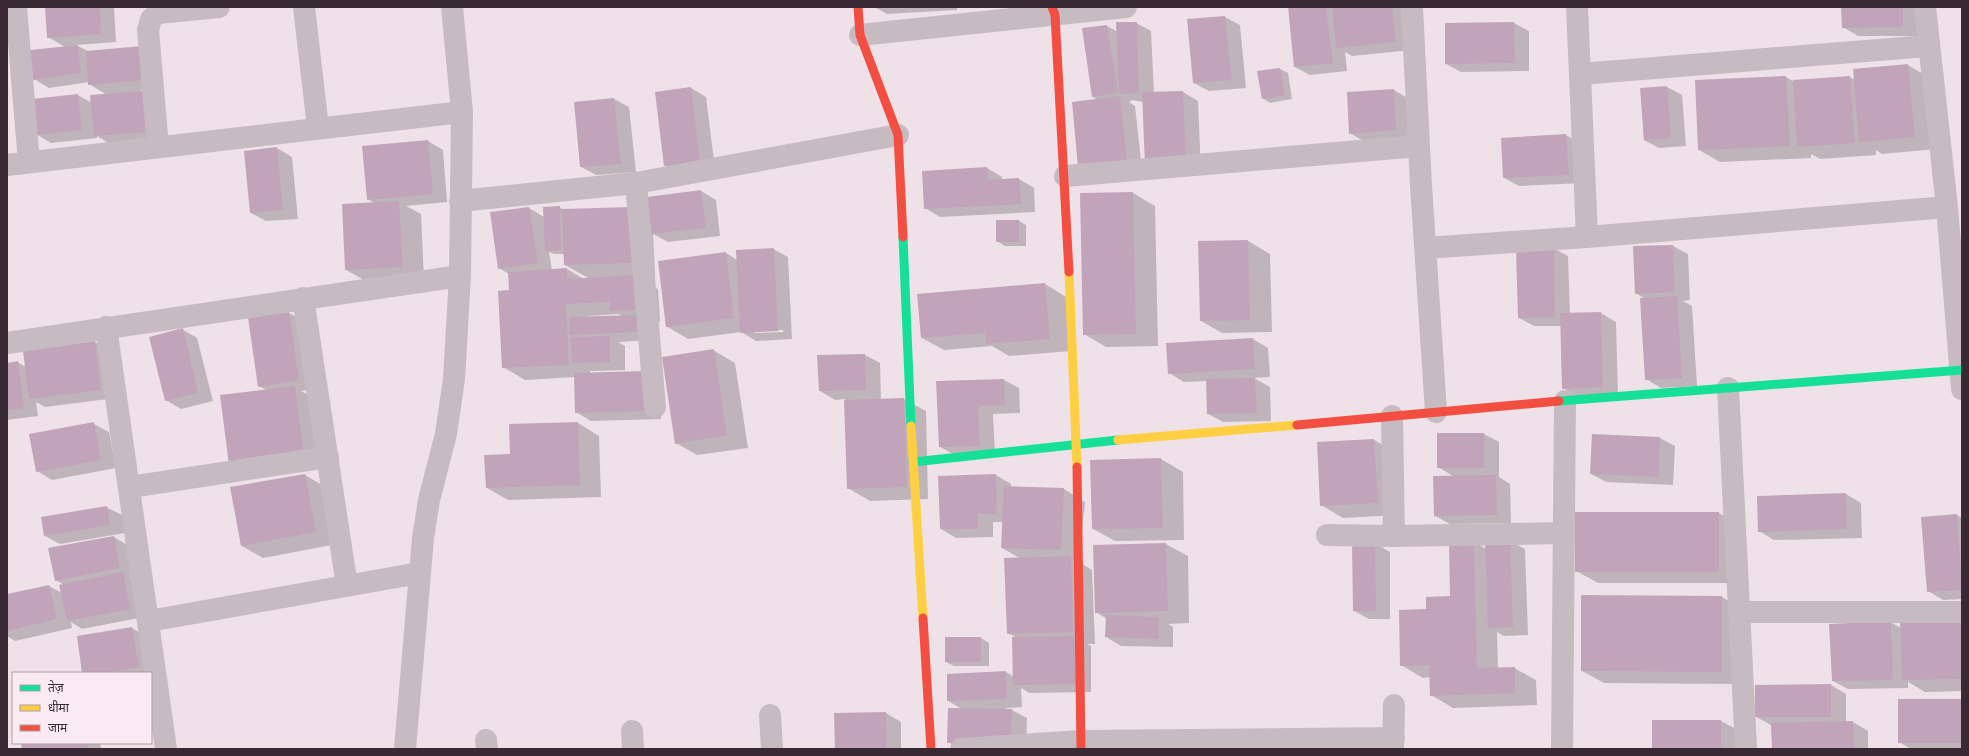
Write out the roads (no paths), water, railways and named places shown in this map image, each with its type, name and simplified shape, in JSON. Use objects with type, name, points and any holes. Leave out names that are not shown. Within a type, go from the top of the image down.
[{"type":"street","points":[[16,7],[30,162]]},
{"type":"street","points":[[158,147],[148,30],[151,19],[158,13],[219,7]]},
{"type":"street","points":[[304,7],[318,128]]},
{"type":"street","points":[[402,749],[419,573],[429,500],[446,434],[454,378],[460,276],[462,112],[452,7]]},
{"type":"street","points":[[858,7],[860,35],[898,135],[913,462],[931,749]]},
{"type":"street","points":[[860,35],[1054,11],[1126,7]]},
{"type":"street","points":[[1412,7],[1425,248],[1436,412]]},
{"type":"street","points":[[1577,7],[1587,237]]},
{"type":"street","points":[[913,462],[1077,443],[1565,400],[1728,388],[1962,376],[1925,7]]},
{"type":"street","points":[[1054,11],[1065,176],[1077,443],[1081,745]]},
{"type":"street","points":[[1580,74],[1928,46]]},
{"type":"street","points":[[7,165],[462,112]]},
{"type":"street","points":[[460,201],[636,183],[898,135]]},
{"type":"street","points":[[1065,176],[1419,146]]},
{"type":"street","points":[[636,183],[655,407]]},
{"type":"street","points":[[1425,248],[1587,237],[1946,207]]},
{"type":"street","points":[[7,343],[106,327],[460,276]]},
{"type":"street","points":[[303,298],[347,586]]},
{"type":"street","points":[[106,327],[150,621],[166,749]]},
{"type":"street","points":[[1728,388],[1746,749]]},
{"type":"street","points":[[1562,749],[1565,400]]},
{"type":"street","points":[[1392,416],[1394,536]]},
{"type":"street","points":[[130,487],[328,457]]},
{"type":"street","points":[[1327,535],[1394,536],[1564,533]]},
{"type":"street","points":[[150,621],[419,573]]},
{"type":"street","points":[[1739,612],[1962,612]]},
{"type":"street","points":[[961,749],[1081,745],[1394,743],[1394,705]]},
{"type":"street","points":[[770,715],[772,749]]}]
